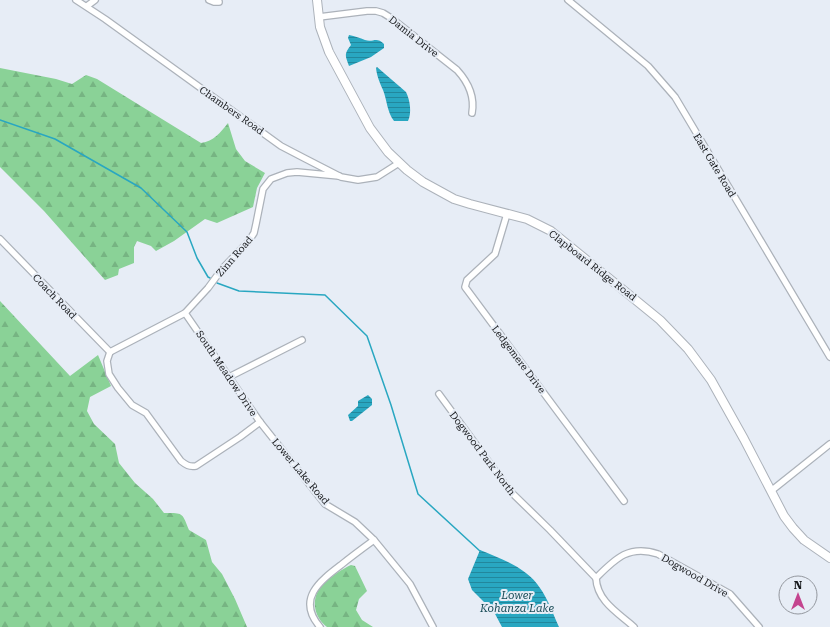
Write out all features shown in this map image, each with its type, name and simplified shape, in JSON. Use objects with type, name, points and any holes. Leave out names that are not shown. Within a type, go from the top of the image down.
[{"type":"main road","name":"Clapboard Ridge Road","points":[[317,0],[323,38],[329,52],[360,110],[379,140],[399,163],[423,182],[454,199],[536,222],[560,237],[643,305],[674,334],[702,367],[717,389],[784,516],[804,540],[830,558]]},
{"type":"street","name":"Chambers Road","points":[[76,0],[87,6],[282,146],[341,176],[358,180],[377,177],[399,163]]},
{"type":"street","points":[[87,6],[95,0]]},
{"type":"street","points":[[209,0],[219,2]]},
{"type":"street","name":"East Gate Road","points":[[568,0],[648,66],[675,97],[830,357]]},
{"type":"street","name":"Damia Drive","points":[[319,17],[376,11],[392,18],[457,70],[465,79],[470,88],[474,104],[472,113]]},
{"type":"street","name":"Zinn Road","points":[[110,352],[185,313],[254,234],[263,189],[271,179],[286,173],[297,172],[341,176]]},
{"type":"street","name":"Ledgemere Drive","points":[[507,214],[496,254],[467,280],[465,287],[624,501]]},
{"type":"street","name":"Coach Road","points":[[0,239],[110,352]]},
{"type":"street","name":"South Meadow Drive","points":[[110,352],[107,361],[109,374],[118,388],[132,404],[146,413],[181,461],[191,467],[196,466],[260,422],[185,313]]},
{"type":"street","points":[[229,377],[302,340]]},
{"type":"street","name":"Dogwood Park North","points":[[438,394],[510,491],[596,578]]},
{"type":"street","name":"Lower Lake Road","points":[[260,422],[326,504],[355,522],[374,540],[410,584],[433,627]]},
{"type":"street","points":[[771,491],[830,444]]},
{"type":"street","points":[[320,627],[312,618],[310,608],[311,596],[315,587],[324,578],[374,540]]},
{"type":"street","name":"Dogwood Drive","points":[[596,578],[611,562],[623,555],[635,550],[649,551],[672,561],[730,594],[759,627]]},
{"type":"street","points":[[596,578],[596,587],[602,599],[634,627]]},
{"type":"green space","points":[[0,68],[56,79],[72,84],[86,75],[97,79],[201,143],[213,138],[228,123],[236,149],[245,161],[265,173],[257,188],[253,207],[217,223],[205,219],[174,241],[156,251],[151,246],[137,241],[134,247],[134,263],[119,269],[118,275],[105,280],[44,211],[0,167]]},
{"type":"green space","points":[[0,301],[70,376],[98,355],[111,386],[90,397],[87,411],[94,424],[115,444],[119,463],[135,483],[153,499],[164,513],[175,513],[181,515],[189,530],[206,540],[212,562],[222,574],[247,627],[0,627]]},
{"type":"green space","points":[[351,565],[355,566],[367,591],[359,599],[356,610],[362,620],[373,627],[327,627],[317,614],[315,599],[319,589],[329,579]]},
{"type":"water","points":[[349,35],[368,41],[379,40],[384,44],[384,48],[371,57],[349,66],[346,55],[351,45],[348,38]]},
{"type":"water","points":[[377,67],[406,92],[410,106],[408,121],[394,121],[388,110],[378,77]]},
{"type":"water","points":[[368,395],[372,399],[372,405],[350,421],[348,415],[358,406],[358,401]]},
{"type":"water","name":"Lower Kohanza Lake","points":[[480,550],[513,565],[535,581],[546,597],[559,627],[502,627],[494,612],[472,590],[468,579]]},
{"type":"waterway","points":[[0,120],[55,139],[141,188],[187,232],[197,258],[210,278]]},
{"type":"waterway","points":[[217,283],[239,291],[325,295],[367,336],[391,405],[418,494],[481,552]]}]
